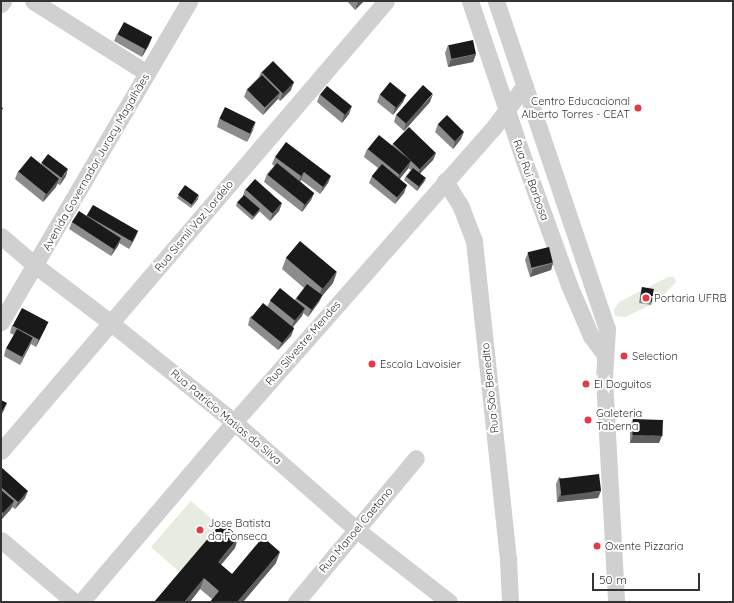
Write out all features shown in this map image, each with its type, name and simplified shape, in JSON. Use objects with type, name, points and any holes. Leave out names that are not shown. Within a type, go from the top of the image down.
[{"type":"street","points":[[33,1],[147,74]]},
{"type":"street","name":"Avenida Governador Juracy Magalhães","points":[[1,322],[36,266],[189,1]]},
{"type":"street","name":"Rua Sismil Vaz Lordelo","points":[[1,451],[386,1]]},
{"type":"street","name":"Rua Rui Barbosa","points":[[470,1],[507,111],[572,292],[591,336],[604,353]]},
{"type":"street","points":[[496,1],[607,329],[604,353],[616,602]]},
{"type":"street","name":"Rua Silvestre Mendes","points":[[81,602],[234,422],[507,111],[525,85]]},
{"type":"street","name":"Rua São Benedito","points":[[445,181],[460,207],[474,241],[508,558],[510,602]]},
{"type":"street","name":"Rua Patrício Matias da Silva","points":[[1,236],[36,266],[112,323],[234,422],[357,530],[450,602]]},
{"type":"street","name":"Rua Manoel Caetano","points":[[296,602],[416,458]]},
{"type":"street","points":[[1,540],[74,602]]},
{"type":"shaded area","points":[[668,277],[674,277],[676,282],[657,302],[625,317],[615,316],[614,310],[619,302]]},
{"type":"shaded area","points":[[191,501],[220,526],[180,572],[151,547]]},
{"type":"building","points":[[124,22],[152,37],[146,49],[117,34]]},
{"type":"building","points":[[473,40],[476,54],[451,59],[449,45]]},
{"type":"building","points":[[273,61],[294,82],[283,94],[262,72]]},
{"type":"building","points":[[262,75],[280,93],[265,108],[247,90]]},
{"type":"building","points":[[390,82],[406,95],[396,108],[380,94]]},
{"type":"building","points":[[423,85],[433,94],[406,123],[396,115]]},
{"type":"building","points":[[327,86],[352,106],[345,115],[320,95]]},
{"type":"building","points":[[225,107],[256,122],[250,134],[219,119]]},
{"type":"building","points":[[447,115],[464,132],[455,141],[438,124]]},
{"type":"building","points":[[409,127],[436,153],[420,169],[393,144]]},
{"type":"building","points":[[379,135],[411,161],[400,175],[368,149]]},
{"type":"building","points":[[286,142],[331,176],[323,187],[304,172],[301,176],[275,157]]},
{"type":"building","points":[[48,154],[68,169],[61,178],[41,163]]},
{"type":"building","points":[[31,156],[59,179],[46,194],[18,172]]},
{"type":"building","points":[[277,163],[314,193],[305,205],[268,175]]},
{"type":"building","points":[[382,164],[407,185],[397,197],[372,176]]},
{"type":"building","points":[[413,168],[426,178],[419,187],[406,177]]},
{"type":"building","points":[[255,179],[282,203],[272,213],[246,189]]},
{"type":"building","points":[[185,185],[199,195],[192,205],[178,195]]},
{"type":"building","points":[[244,195],[260,209],[253,216],[237,203]]},
{"type":"building","points":[[93,205],[138,231],[132,241],[87,215]]},
{"type":"building","points":[[79,211],[121,238],[114,249],[72,222]]},
{"type":"building","points":[[300,241],[337,272],[323,289],[286,258]]},
{"type":"building","points":[[549,247],[553,263],[532,268],[528,252]]},
{"type":"building","points":[[307,284],[322,295],[312,310],[296,299]]},
{"type":"building","name":"Portaria UFRB","points":[[642,287],[654,289],[652,302],[640,300]]},
{"type":"building","points":[[280,288],[305,308],[295,321],[270,300]]},
{"type":"building","points":[[263,303],[294,328],[282,343],[251,318]]},
{"type":"building","points":[[22,308],[48,322],[39,340],[13,326]]},
{"type":"building","points":[[17,329],[33,338],[22,357],[6,348]]},
{"type":"building","points":[[1,400],[7,403],[1,413]]},
{"type":"building","points":[[633,419],[663,420],[662,436],[632,435]]},
{"type":"building","points":[[1,467],[28,491],[18,502],[1,487]]},
{"type":"building","points":[[599,474],[601,491],[561,496],[559,479]]},
{"type":"building","points":[[1,490],[14,501],[3,513],[1,511]]},
{"type":"building","points":[[222,522],[239,537],[218,562],[232,574],[263,537],[280,552],[237,602],[210,602],[219,591],[204,578],[184,602],[154,602]]},
{"type":"place","name":"Centro Educacional Alberto Torres - CEAT","points":[[638,108]]},
{"type":"place","name":"Portaria UFRB","points":[[646,298]]},
{"type":"place","name":"Selection","points":[[624,356]]},
{"type":"place","name":"Escola Lavoisier","points":[[372,364]]},
{"type":"place","name":"El Doguitos","points":[[586,384]]},
{"type":"place","name":"Galeteria Taberna","points":[[588,420]]},
{"type":"place","name":"Jose Batista da Fonseca","points":[[200,530]]},
{"type":"place","name":"Oxente Pizzaria","points":[[597,546]]}]
